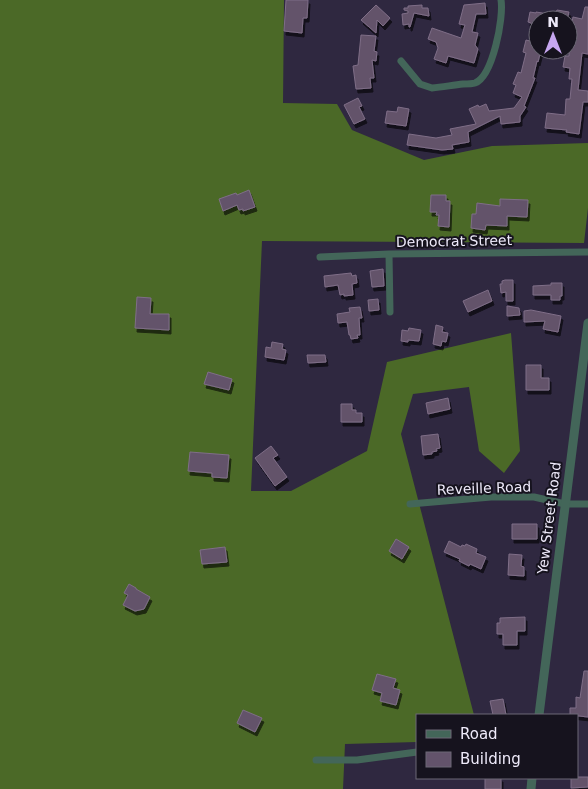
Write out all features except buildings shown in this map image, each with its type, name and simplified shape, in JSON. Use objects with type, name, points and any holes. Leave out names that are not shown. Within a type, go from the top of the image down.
[{"type":"street","points":[[401,61],[420,84],[432,88],[475,83],[484,77],[492,58],[501,17],[501,0]]},
{"type":"street","name":"Democrat Street","points":[[320,257],[389,254],[588,252]]},
{"type":"street","points":[[389,254],[390,312]]},
{"type":"street","name":"Yew Street Road","points":[[539,714],[588,323]]},
{"type":"street","name":"Reveille Road","points":[[410,504],[491,497],[534,497],[565,504],[588,504]]},
{"type":"street","points":[[316,760],[357,760],[416,752]]},
{"type":"green space","points":[[0,0],[284,0],[283,103],[337,104],[352,130],[424,160],[492,146],[588,143],[588,208],[584,243],[262,241],[251,491],[291,491],[367,451],[387,362],[511,333],[520,451],[504,473],[479,451],[469,387],[413,394],[401,434],[474,714],[416,714],[416,742],[345,744],[343,789],[0,789]]}]
